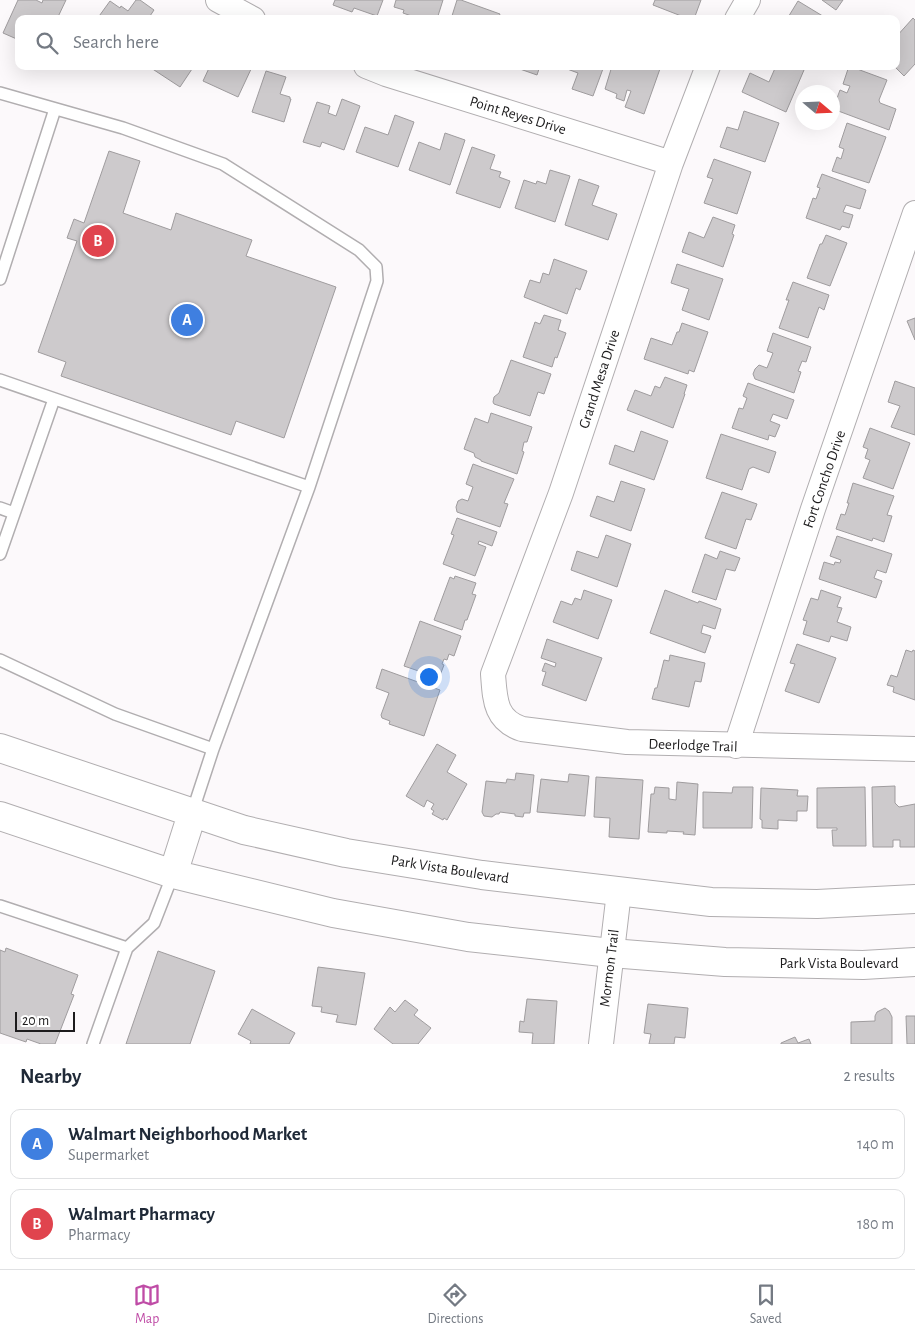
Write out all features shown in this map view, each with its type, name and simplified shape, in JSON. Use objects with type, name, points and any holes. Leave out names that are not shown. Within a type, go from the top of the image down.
[{"type":"main road","name":"Park Vista Boulevard","points":[[0,748],[244,830],[346,853],[482,875],[711,902],[817,904],[915,899]]},
{"type":"main road","points":[[173,874],[192,814]]},
{"type":"main road","name":"Park Vista Boulevard","points":[[2,822],[173,874],[332,913],[468,937],[611,953],[725,962],[863,965],[915,962]]},
{"type":"street","points":[[218,0],[246,15]]},
{"type":"street","points":[[739,15],[748,0]]},
{"type":"street","name":"Point Reyes Drive","points":[[376,70],[670,163]]},
{"type":"street","name":"Grand Mesa Drive","points":[[494,692],[494,674],[560,494],[670,163],[706,70]]},
{"type":"street","name":"Fort Concho Drive","points":[[736,746],[813,508],[913,227]]},
{"type":"street","name":"Deerlodge Trail","points":[[494,692],[501,716],[511,725],[522,729],[627,742],[915,749]]},
{"type":"street","name":"Mormon Trail","points":[[601,1044],[619,892]]},
{"type":"lane","points":[[0,93],[123,128],[223,164],[359,250],[376,267],[377,281],[309,488],[213,749],[192,814]]},
{"type":"lane","points":[[0,279],[55,109]]},
{"type":"lane","points":[[0,380],[309,488]]},
{"type":"lane","points":[[0,554],[54,399]]},
{"type":"lane","points":[[0,508],[14,514]]},
{"type":"lane","points":[[0,660],[115,714],[213,749]]},
{"type":"lane","points":[[93,1044],[127,948],[154,923],[173,874]]},
{"type":"lane","points":[[0,906],[127,948]]},
{"type":"building","points":[[18,0],[36,0],[42,3],[43,0],[66,0],[59,15],[15,15],[15,38],[3,33]]},
{"type":"building","points":[[136,0],[140,0],[154,10],[151,15],[100,15],[110,1],[128,11]]},
{"type":"building","points":[[335,0],[383,0],[377,15],[354,8],[352,12],[333,5]]},
{"type":"building","points":[[396,0],[443,0],[438,15],[409,15],[403,13],[404,10],[394,7]]},
{"type":"building","points":[[457,0],[500,14],[500,15],[452,15]]},
{"type":"building","points":[[655,0],[701,0],[695,15],[679,15],[653,5]]},
{"type":"building","points":[[822,0],[843,0],[836,10]]},
{"type":"building","points":[[798,1],[821,15],[789,15]]},
{"type":"building","points":[[913,18],[915,20],[915,64],[904,76],[898,70],[900,70],[900,33]]},
{"type":"building","points":[[154,70],[191,70],[180,87]]},
{"type":"building","points":[[208,70],[251,70],[238,97],[203,81]]},
{"type":"building","points":[[523,70],[539,70],[537,75]]},
{"type":"building","points":[[570,70],[603,70],[593,96],[572,89],[578,73]]},
{"type":"building","points":[[611,70],[660,70],[644,114],[625,107],[631,91],[627,90],[624,101],[616,98],[617,94],[605,89]]},
{"type":"building","points":[[774,70],[804,70],[798,85],[795,85],[795,91],[786,112],[742,92],[750,73],[769,82]]},
{"type":"building","points":[[848,70],[860,70],[887,80],[879,100],[880,103],[896,109],[889,130],[840,112],[840,90],[847,93],[850,86],[843,84]]},
{"type":"building","points":[[266,71],[286,77],[280,94],[291,99],[284,122],[252,112]]},
{"type":"building","points":[[342,99],[360,106],[344,150],[322,142],[320,147],[303,142],[317,102],[330,106],[328,113],[336,116]]},
{"type":"building","points":[[744,111],[779,123],[765,162],[720,147],[727,127],[738,130]]},
{"type":"building","points":[[395,115],[414,122],[398,167],[356,152],[365,127],[388,135]]},
{"type":"building","points":[[847,123],[886,137],[869,183],[832,171],[837,157],[841,159],[844,149],[839,147]]},
{"type":"building","points":[[445,133],[465,140],[450,185],[409,170],[419,142],[440,150]]},
{"type":"building","points":[[472,147],[495,155],[490,169],[501,172],[499,177],[510,181],[500,208],[456,193]]},
{"type":"building","points":[[109,151],[140,161],[123,213],[171,230],[176,213],[252,240],[246,256],[336,287],[284,438],[236,421],[231,435],[61,376],[66,362],[38,352],[77,241],[67,238],[74,219],[84,223]]},
{"type":"building","points":[[714,159],[751,172],[737,214],[704,203],[713,179],[707,177]]},
{"type":"building","points":[[550,170],[570,176],[555,222],[515,208],[524,180],[536,184],[537,181],[546,184]]},
{"type":"building","points":[[822,174],[866,190],[860,209],[846,205],[843,212],[853,215],[849,228],[842,226],[840,230],[806,218],[813,198],[816,199],[820,188],[817,187]]},
{"type":"building","points":[[579,179],[599,186],[592,205],[617,214],[608,240],[565,225]]},
{"type":"building","points":[[713,217],[735,225],[732,234],[734,235],[723,267],[682,252],[689,232],[704,238]]},
{"type":"building","points":[[826,235],[847,243],[830,286],[807,278],[820,244],[822,244]]},
{"type":"building","points":[[554,259],[587,271],[580,290],[576,288],[567,314],[524,297],[530,280],[540,283],[543,273],[549,275]]},
{"type":"building","points":[[677,264],[723,279],[709,320],[682,310],[689,289],[671,283]]},
{"type":"building","points":[[793,282],[829,295],[824,310],[819,307],[808,338],[779,328]]},
{"type":"building","points":[[544,315],[561,320],[558,330],[566,333],[552,367],[523,357],[535,322],[540,324]]},
{"type":"building","points":[[915,318],[915,340],[907,321]]},
{"type":"building","points":[[682,323],[708,332],[694,372],[689,370],[688,374],[644,359],[651,338],[672,345]]},
{"type":"building","points":[[773,333],[811,347],[806,362],[802,361],[798,371],[801,372],[794,393],[755,379],[753,374],[759,365],[767,368],[773,353],[767,351]]},
{"type":"building","points":[[511,360],[551,374],[544,394],[538,392],[530,416],[494,404],[493,402],[494,397],[499,393]]},
{"type":"building","points":[[665,377],[687,385],[673,428],[627,410],[635,390],[651,396],[655,386],[660,388]]},
{"type":"building","points":[[895,381],[915,388],[915,435],[891,427],[900,406],[888,402]]},
{"type":"building","points":[[748,383],[794,400],[787,419],[773,414],[770,421],[780,425],[775,437],[769,435],[768,440],[732,428],[739,408],[743,409],[747,398],[743,396]]},
{"type":"building","points":[[491,413],[532,427],[527,442],[524,442],[522,451],[524,452],[517,474],[481,461],[475,457],[474,453],[464,449],[475,418],[488,423]]},
{"type":"building","points":[[870,428],[910,443],[893,489],[863,478],[870,460],[865,458],[868,449],[863,447]]},
{"type":"building","points":[[641,431],[668,441],[654,480],[609,464],[615,445],[634,452]]},
{"type":"building","points":[[721,434],[776,452],[769,473],[753,467],[749,469],[742,490],[706,478]]},
{"type":"building","points":[[473,464],[514,479],[504,503],[508,504],[500,527],[457,512],[458,501],[462,499],[468,501],[473,487],[466,484]]},
{"type":"building","points":[[621,481],[645,489],[631,531],[590,516],[597,496],[614,502]]},
{"type":"building","points":[[853,483],[894,496],[887,515],[892,516],[884,542],[873,538],[872,541],[836,529],[841,514],[845,515]]},
{"type":"building","points":[[722,492],[757,504],[751,520],[746,519],[736,549],[705,538]]},
{"type":"building","points":[[457,518],[497,532],[492,546],[479,541],[478,544],[486,547],[475,576],[443,564],[454,535],[451,534]]},
{"type":"building","points":[[606,535],[631,544],[617,587],[571,570],[577,551],[598,558]]},
{"type":"building","points":[[837,536],[892,554],[886,573],[877,570],[874,578],[882,581],[876,598],[819,579],[824,562],[834,565],[835,562],[840,563],[841,560],[830,556]]},
{"type":"building","points":[[720,551],[740,558],[735,571],[726,569],[716,600],[692,592],[705,554],[717,559]]},
{"type":"building","points":[[455,576],[476,583],[472,594],[476,595],[462,630],[434,620],[450,577],[454,579]]},
{"type":"building","points":[[584,590],[612,600],[598,639],[553,622],[561,601],[572,605],[575,598],[581,600]]},
{"type":"building","points":[[665,590],[698,603],[699,601],[721,609],[715,629],[703,625],[701,633],[711,636],[705,653],[650,633]]},
{"type":"building","points":[[821,590],[841,597],[837,607],[842,608],[837,622],[851,627],[847,641],[831,636],[829,642],[803,634],[807,621],[803,620],[811,598],[818,600]]},
{"type":"building","points":[[420,621],[461,636],[454,656],[449,654],[447,660],[444,659],[442,664],[444,665],[439,678],[404,666]]},
{"type":"building","points":[[547,639],[602,658],[586,701],[542,685],[546,672],[542,671],[545,663],[555,667],[556,663],[541,658]]},
{"type":"building","points":[[797,644],[836,658],[819,703],[785,691],[795,664],[790,663]]},
{"type":"building","points":[[906,650],[915,651],[915,700],[893,692],[894,687],[887,685],[891,675],[897,677]]},
{"type":"building","points":[[670,655],[705,663],[701,682],[695,681],[689,707],[652,699],[655,688],[657,688],[664,660],[669,661]]},
{"type":"building","points":[[382,669],[440,690],[424,736],[389,724],[390,721],[382,718],[381,715],[389,693],[376,688]]},
{"type":"building","points":[[437,744],[456,755],[447,772],[467,784],[447,820],[432,814],[434,811],[431,809],[434,804],[427,800],[424,807],[406,796]]},
{"type":"building","points":[[516,773],[534,775],[530,813],[524,813],[523,817],[500,812],[492,817],[484,816],[482,812],[486,781],[506,783],[507,779],[515,780]]},
{"type":"building","points":[[569,774],[589,776],[585,816],[537,812],[541,779],[568,782]]},
{"type":"building","points":[[596,777],[643,780],[639,839],[609,837],[610,818],[594,817]]},
{"type":"building","points":[[677,782],[698,784],[695,835],[683,834],[684,832],[648,832],[651,794],[654,794],[655,787],[669,788],[669,799],[676,800]]},
{"type":"building","points":[[895,786],[895,803],[899,807],[915,804],[915,847],[900,847],[900,840],[893,840],[893,847],[873,847],[872,787]]},
{"type":"building","points":[[733,787],[753,787],[752,828],[703,828],[703,792],[732,793]]},
{"type":"building","points":[[865,787],[866,846],[833,846],[832,830],[837,830],[837,828],[817,828],[817,788]]},
{"type":"building","points":[[761,788],[798,790],[797,796],[808,796],[807,811],[797,811],[797,821],[778,820],[778,829],[762,828],[762,820],[760,819]]},
{"type":"building","points":[[6,948],[78,975],[71,994],[74,995],[55,1044],[41,1044],[27,1039],[26,1042],[0,1033],[0,950],[5,952]]},
{"type":"building","points":[[158,951],[215,971],[190,1044],[126,1044]]},
{"type":"building","points":[[318,967],[365,973],[356,1025],[336,1022],[338,1015],[321,1012],[322,1007],[312,1006]]},
{"type":"building","points":[[527,999],[557,1001],[554,1044],[532,1044],[533,1033],[519,1032],[520,1021],[524,1022]]},
{"type":"building","points":[[405,1000],[418,1010],[414,1015],[431,1028],[418,1044],[393,1044],[374,1029],[390,1007],[395,1012]]},
{"type":"building","points":[[648,1004],[688,1008],[685,1038],[675,1037],[674,1044],[649,1044],[651,1034],[644,1033]]},
{"type":"building","points":[[885,1008],[892,1017],[892,1044],[851,1044],[851,1022],[875,1021],[877,1012]]},
{"type":"building","points":[[252,1009],[295,1033],[289,1044],[250,1044],[251,1041],[238,1034]]},
{"type":"building","points":[[906,1016],[915,1016],[915,1044],[907,1044]]},
{"type":"building","points":[[795,1037],[798,1043],[809,1039],[811,1044],[781,1044]]},
{"type":"place","name":"Walmart Pharmacy","points":[[98,241]]},
{"type":"place","name":"Walmart Neighborhood Market","points":[[187,320]]}]
